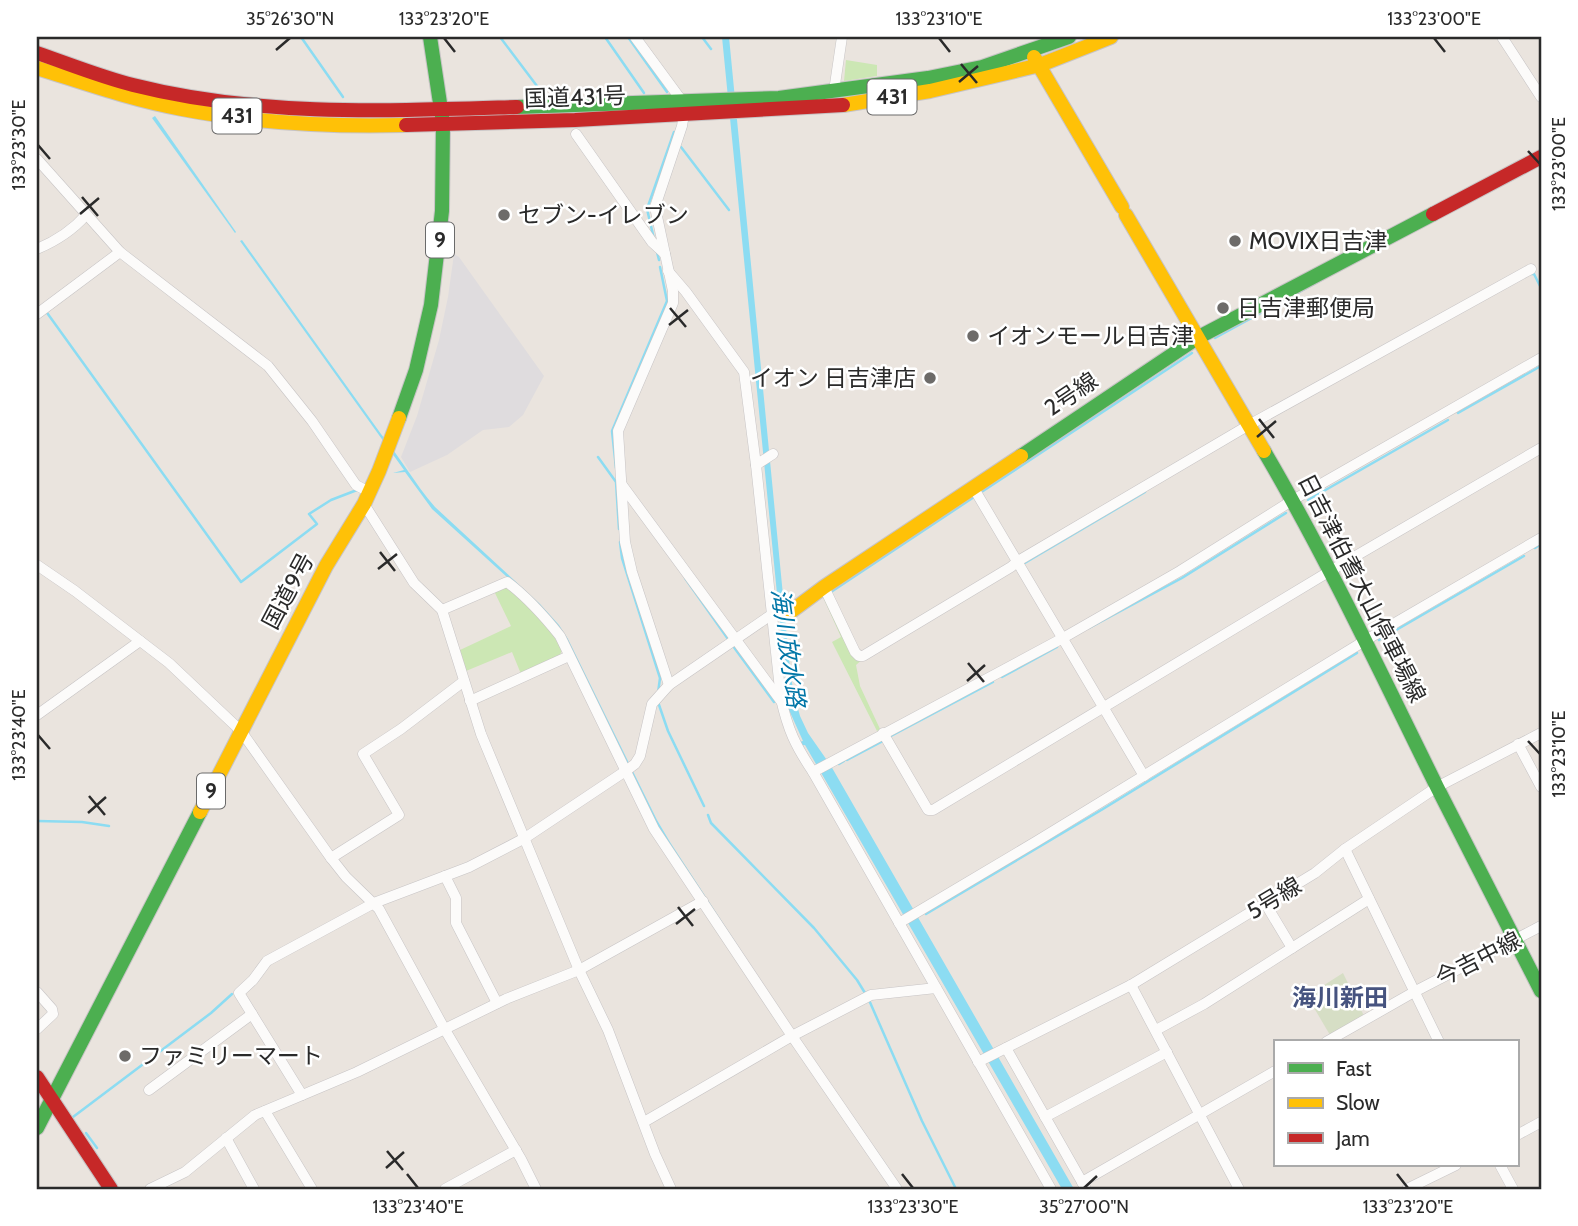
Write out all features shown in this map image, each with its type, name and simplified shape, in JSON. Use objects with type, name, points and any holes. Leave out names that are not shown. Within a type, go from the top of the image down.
[{"type":"main road","name":"国道9号","points":[[37,1128],[326,566],[367,498],[392,437],[416,370],[432,305],[442,211],[442,116],[430,37]]},
{"type":"main road","name":"国道431号","points":[[742,105],[982,67],[1028,48],[1069,37]]},
{"type":"main road","name":"国道431号","points":[[37,53],[132,85],[263,107],[575,120],[683,107],[839,106],[930,91],[1040,65],[1111,37]]},
{"type":"main road","name":"日吉津伯耆大山停車場線","points":[[1028,48],[1293,500],[1541,991]]},
{"type":"main road","name":"国道431号","points":[[37,68],[116,93],[183,109],[264,120],[351,126],[442,116]]},
{"type":"main road","name":"2号線","points":[[778,613],[824,587],[1197,338],[1541,157]]},
{"type":"main road","points":[[37,1077],[110,1189]]},
{"type":"street","points":[[635,37],[683,107],[681,126],[655,207],[673,291],[673,303],[618,431],[625,542],[632,572],[669,685]]},
{"type":"street","points":[[834,91],[842,37]]},
{"type":"street","points":[[1502,37],[1541,97]]},
{"type":"street","points":[[576,134],[652,242],[665,254]]},
{"type":"street","points":[[37,159],[120,253],[268,366],[312,421],[367,498],[414,583],[442,610],[481,734],[579,970],[608,1030],[671,1189]]},
{"type":"street","points":[[37,249],[61,238],[86,215]]},
{"type":"street","points":[[37,314],[120,253]]},
{"type":"street","points":[[824,587],[857,654],[863,656],[1249,425],[1531,269]]},
{"type":"street","points":[[668,271],[744,372],[778,613],[781,702],[787,726],[798,750],[815,770],[1051,1189]]},
{"type":"street","points":[[815,770],[1063,638],[1180,571],[1293,500],[1541,358]]},
{"type":"street","points":[[883,733],[928,810],[933,810],[1329,570],[1541,448]]},
{"type":"street","points":[[757,465],[773,454]]},
{"type":"street","points":[[622,485],[781,702]]},
{"type":"street","points":[[973,487],[1144,776]]},
{"type":"street","points":[[901,922],[1366,640],[1541,538]]},
{"type":"street","points":[[37,565],[169,663],[241,731],[331,858],[379,909],[536,1189]]},
{"type":"street","points":[[442,610],[507,582],[560,636],[654,829],[897,1189]]},
{"type":"street","points":[[302,1095],[239,993],[267,961],[374,903],[469,867],[525,838],[635,764],[640,756],[653,704],[669,685],[778,613]]},
{"type":"street","points":[[37,715],[140,641]]},
{"type":"street","points":[[470,701],[569,656]]},
{"type":"street","points":[[331,858],[399,815],[363,754],[464,681]]},
{"type":"street","name":"5号線","points":[[980,1061],[1131,985],[1315,873],[1345,849],[1437,787],[1541,733]]},
{"type":"street","points":[[1518,744],[1541,787]]},
{"type":"street","points":[[1345,849],[1438,1040]]},
{"type":"street","points":[[446,876],[456,898],[456,923],[498,1003]]},
{"type":"street","points":[[1156,1030],[1204,1004],[1369,899]]},
{"type":"street","points":[[150,1189],[186,1172],[255,1115],[357,1072],[498,1003],[579,970],[703,901]]},
{"type":"street","points":[[1265,903],[1292,948]]},
{"type":"street","name":"今吉中線","points":[[1330,1040],[1414,992],[1541,926]]},
{"type":"street","points":[[1131,985],[1239,1189]]},
{"type":"street","points":[[644,1122],[792,1036],[871,995],[936,988]]},
{"type":"street","points":[[37,992],[52,1009],[53,1014],[37,1029]]},
{"type":"street","points":[[149,1090],[252,1014]]},
{"type":"street","points":[[1003,1049],[1084,1186],[1274,1072]]},
{"type":"street","points":[[1045,1117],[1167,1052]]},
{"type":"street","points":[[265,1111],[312,1189]]},
{"type":"street","points":[[1518,1134],[1541,1122]]},
{"type":"street","points":[[226,1138],[254,1189]]},
{"type":"street","points":[[445,1189],[516,1150]]},
{"type":"street","points":[[1407,1189],[1454,1166]]},
{"type":"street","points":[[1501,1166],[1513,1189]]},
{"type":"shaded area","points":[[454,254],[459,257],[544,376],[523,415],[509,427],[483,430],[447,455],[410,472],[401,457],[417,416],[439,340]]},
{"type":"green space","points":[[846,60],[877,65],[877,76],[844,81]]},
{"type":"green space","points":[[502,587],[518,596],[545,623],[562,650],[560,655],[521,674],[512,652],[466,671],[460,650],[511,626],[494,591]]},
{"type":"green space","points":[[822,595],[864,658],[856,665],[860,686],[880,729],[877,731],[832,642],[841,637]]},
{"type":"green space","points":[[1343,973],[1364,1016],[1330,1035],[1307,996]]},
{"type":"water","name":"海川放水路","points":[[722,37],[729,37],[791,678],[800,716],[1074,1189],[1062,1189],[805,745],[800,746],[799,742],[803,741],[789,710],[785,709],[788,705]]},
{"type":"water","points":[[155,116],[236,232],[235,233],[152,118]]},
{"type":"water","points":[[242,240],[435,507],[540,604],[559,625],[670,842],[787,1021],[903,1189],[900,1189],[786,1023],[654,823],[559,632],[539,606],[432,509],[405,472],[393,473],[404,470],[240,241]]},
{"type":"waterway","points":[[301,37],[343,97]]},
{"type":"waterway","points":[[500,37],[543,94]]},
{"type":"waterway","points":[[605,37],[644,93]]},
{"type":"waterway","points":[[628,37],[667,92]]},
{"type":"waterway","points":[[702,37],[711,49]]},
{"type":"waterway","points":[[654,239],[647,209],[674,132]]},
{"type":"waterway","points":[[681,147],[729,210]]},
{"type":"waterway","points":[[657,252],[659,260]]},
{"type":"waterway","points":[[616,468],[612,431],[667,301],[660,267]]},
{"type":"waterway","points":[[1531,274],[1534,274],[1541,288]]},
{"type":"waterway","points":[[1215,338],[1323,279]]},
{"type":"waterway","points":[[45,310],[241,582],[317,524],[309,514],[331,500],[357,490]]},
{"type":"waterway","points":[[983,491],[1192,353]]},
{"type":"waterway","points":[[1458,413],[1541,366]]},
{"type":"waterway","points":[[1308,500],[1448,420]]},
{"type":"waterway","points":[[598,457],[616,482],[619,529]]},
{"type":"waterway","points":[[1023,564],[1145,492]]},
{"type":"waterway","points":[[831,592],[974,497]]},
{"type":"waterway","points":[[1089,628],[1182,578],[1286,513]]},
{"type":"waterway","points":[[620,542],[622,558],[660,678],[658,693]]},
{"type":"waterway","points":[[1535,548],[1541,544]]},
{"type":"waterway","points":[[1379,640],[1524,556]]},
{"type":"waterway","points":[[685,578],[728,639]]},
{"type":"waterway","name":"海川放水路","points":[[733,646],[774,702]]},
{"type":"waterway","points":[[1002,677],[1057,647]]},
{"type":"waterway","points":[[926,914],[1357,653]]},
{"type":"waterway","points":[[889,737],[993,682]]},
{"type":"waterway","points":[[658,702],[668,731],[704,806]]},
{"type":"waterway","points":[[847,760],[883,741]]},
{"type":"waterway","points":[[839,764],[844,761]]},
{"type":"waterway","points":[[708,815],[711,823],[814,928],[865,993]]},
{"type":"waterway","points":[[37,821],[82,822],[109,826]]},
{"type":"waterway","points":[[73,1117],[211,1013],[232,994]]},
{"type":"waterway","points":[[869,1000],[922,1121],[956,1189]]},
{"type":"waterway","points":[[86,1133],[97,1148]]},
{"type":"traffic: fast","points":[[399,418],[416,370],[431,305],[442,211],[443,123],[430,37]]},
{"type":"traffic: fast","points":[[517,107],[779,98],[928,78],[982,67],[1069,37]]},
{"type":"traffic: fast","points":[[1021,456],[1197,338],[1433,214]]},
{"type":"traffic: fast","points":[[1264,451],[1332,575],[1541,991]]},
{"type":"traffic: fast","points":[[37,1128],[200,812]]},
{"type":"traffic: slow","points":[[843,105],[930,91],[1040,65],[1111,37]]},
{"type":"traffic: slow","points":[[1034,57],[1122,207]]},
{"type":"traffic: slow","points":[[37,68],[145,101],[210,114],[294,123],[406,125]]},
{"type":"traffic: slow","points":[[1126,215],[1264,451]]},
{"type":"traffic: slow","points":[[200,812],[326,566],[364,504],[399,418]]},
{"type":"traffic: slow","points":[[789,613],[1021,456]]},
{"type":"traffic: jam","points":[[37,53],[133,85],[228,103],[324,110],[517,107]]},
{"type":"traffic: jam","points":[[406,125],[575,120],[843,105]]},
{"type":"traffic: jam","points":[[1433,214],[1541,157]]},
{"type":"traffic: jam","points":[[37,1077],[111,1189]]},
{"type":"place","name":"セブン-イレブン","points":[[504,215]]},
{"type":"place","name":"MOVIX日吉津","points":[[1235,241]]},
{"type":"place","name":"日吉津郵便局","points":[[1223,308]]},
{"type":"place","name":"イオンモール日吉津","points":[[973,336]]},
{"type":"place","name":"イオン 日吉津店","points":[[930,378]]},
{"type":"place","name":"ファミリーマート","points":[[125,1056]]},
{"type":"district","name":"海川新田","points":[[1340,998]]}]
